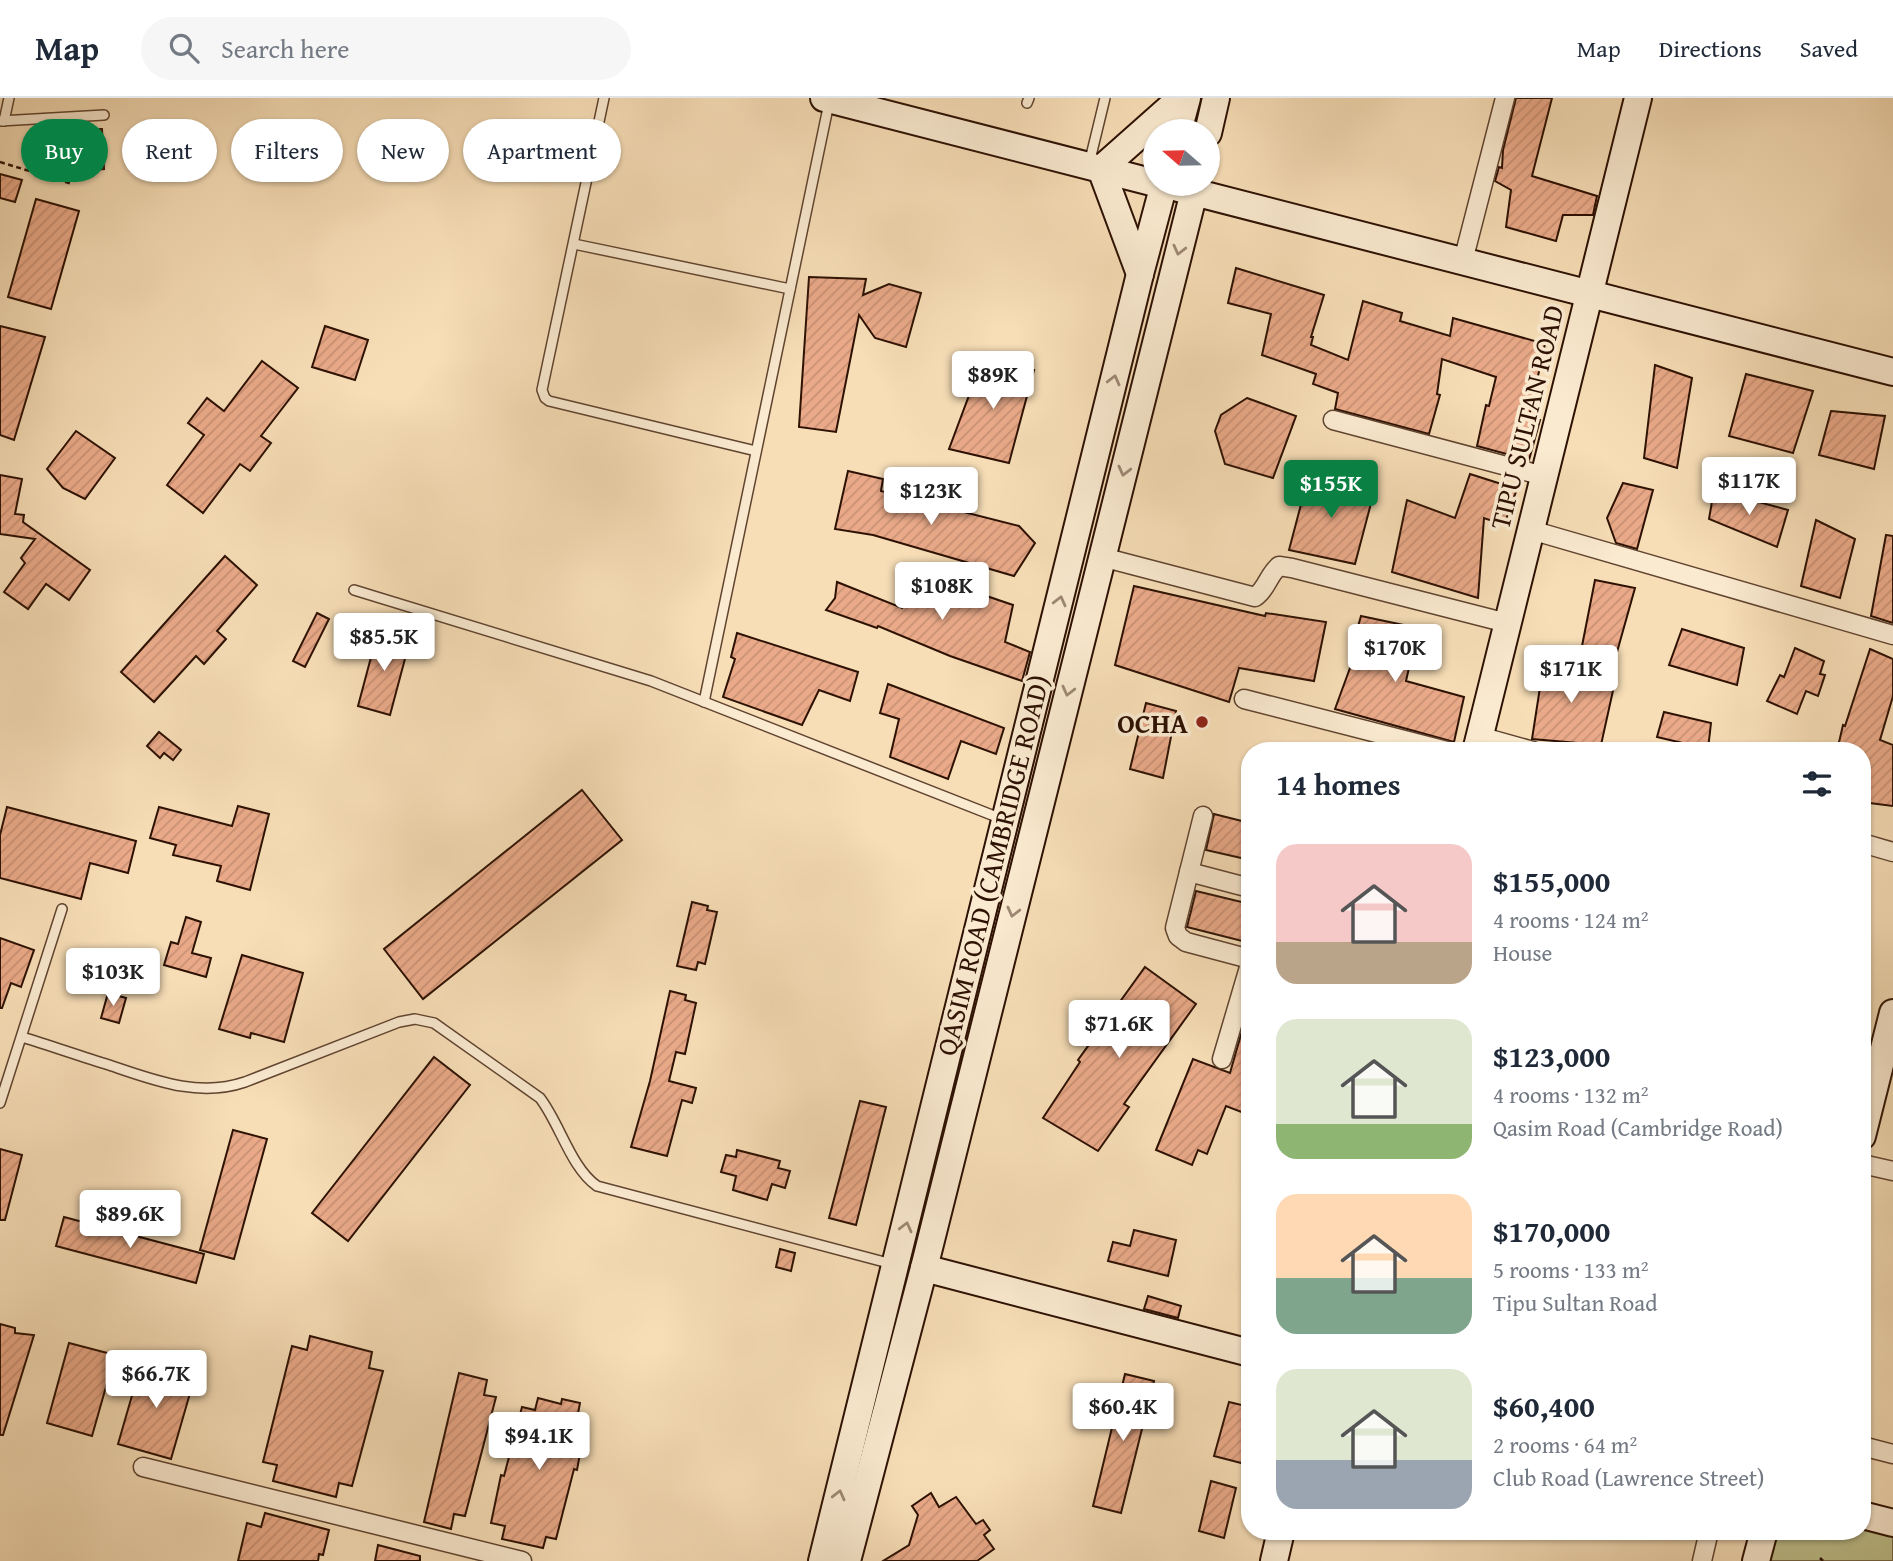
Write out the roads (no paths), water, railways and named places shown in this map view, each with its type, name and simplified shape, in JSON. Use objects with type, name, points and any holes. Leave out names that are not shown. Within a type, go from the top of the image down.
[{"type":"main road","points":[[828,98],[1143,179]]},
{"type":"main road","points":[[1095,167],[1181,98]]},
{"type":"main road","points":[[1181,119],[1187,98]]},
{"type":"main road","points":[[1211,119],[1216,98]]},
{"type":"main road","name":"TIPU SULTAN ROAD","points":[[1478,742],[1638,98]]},
{"type":"main road","points":[[1095,167],[1140,274]]},
{"type":"main road","points":[[1220,195],[1893,372]]},
{"type":"main road","name":"QASIM ROAD (CAMBRIDGE ROAD)","points":[[822,1561],[1158,196]]},
{"type":"main road","name":"QASIM ROAD (CAMBRIDGE ROAD)","points":[[847,1561],[924,1268],[1192,196]]},
{"type":"main road","points":[[1871,1100],[1893,1013]]},
{"type":"main road","points":[[924,1268],[1241,1351]]},
{"type":"main road","points":[[1871,1517],[1893,1523]]},
{"type":"main road","points":[[1274,1561],[1280,1540]]},
{"type":"main road","points":[[1756,1561],[1762,1540]]},
{"type":"street","points":[[1463,261],[1505,98]]},
{"type":"street","points":[[1332,420],[1544,476]]},
{"type":"street","points":[[1531,530],[1893,635]]},
{"type":"street","points":[[1102,557],[1255,597],[1263,592],[1272,572],[1279,566],[1292,568],[1507,623]]},
{"type":"street","points":[[1244,699],[1412,742]]},
{"type":"street","points":[[1203,816],[1175,928],[1178,936],[1186,942],[1241,959]]},
{"type":"street","points":[[1871,846],[1893,852]]},
{"type":"street","points":[[1189,872],[1241,886]]},
{"type":"street","points":[[1222,1059],[1241,993]]},
{"type":"street","points":[[1871,1166],[1893,1171]]},
{"type":"street","points":[[1871,1448],[1893,1454]]},
{"type":"street","points":[[143,1467],[522,1561]]},
{"type":"street","points":[[1702,1561],[1707,1540]]},
{"type":"lane","points":[[9,98],[2,121],[104,115]]},
{"type":"lane","points":[[604,98],[542,390],[545,398],[756,451]]},
{"type":"lane","points":[[704,702],[828,98]]},
{"type":"lane","points":[[1095,167],[1105,98]]},
{"type":"lane","points":[[574,244],[790,289]]},
{"type":"lane","points":[[354,590],[651,681],[1006,820]]},
{"type":"lane","points":[[0,1103],[62,909]]},
{"type":"lane","points":[[22,1037],[171,1085],[202,1089],[229,1088],[399,1022],[415,1019],[434,1023],[540,1098],[551,1112],[585,1178],[597,1186],[896,1265]]},
{"type":"place","name":"OCHA","points":[[1202,722]]}]
